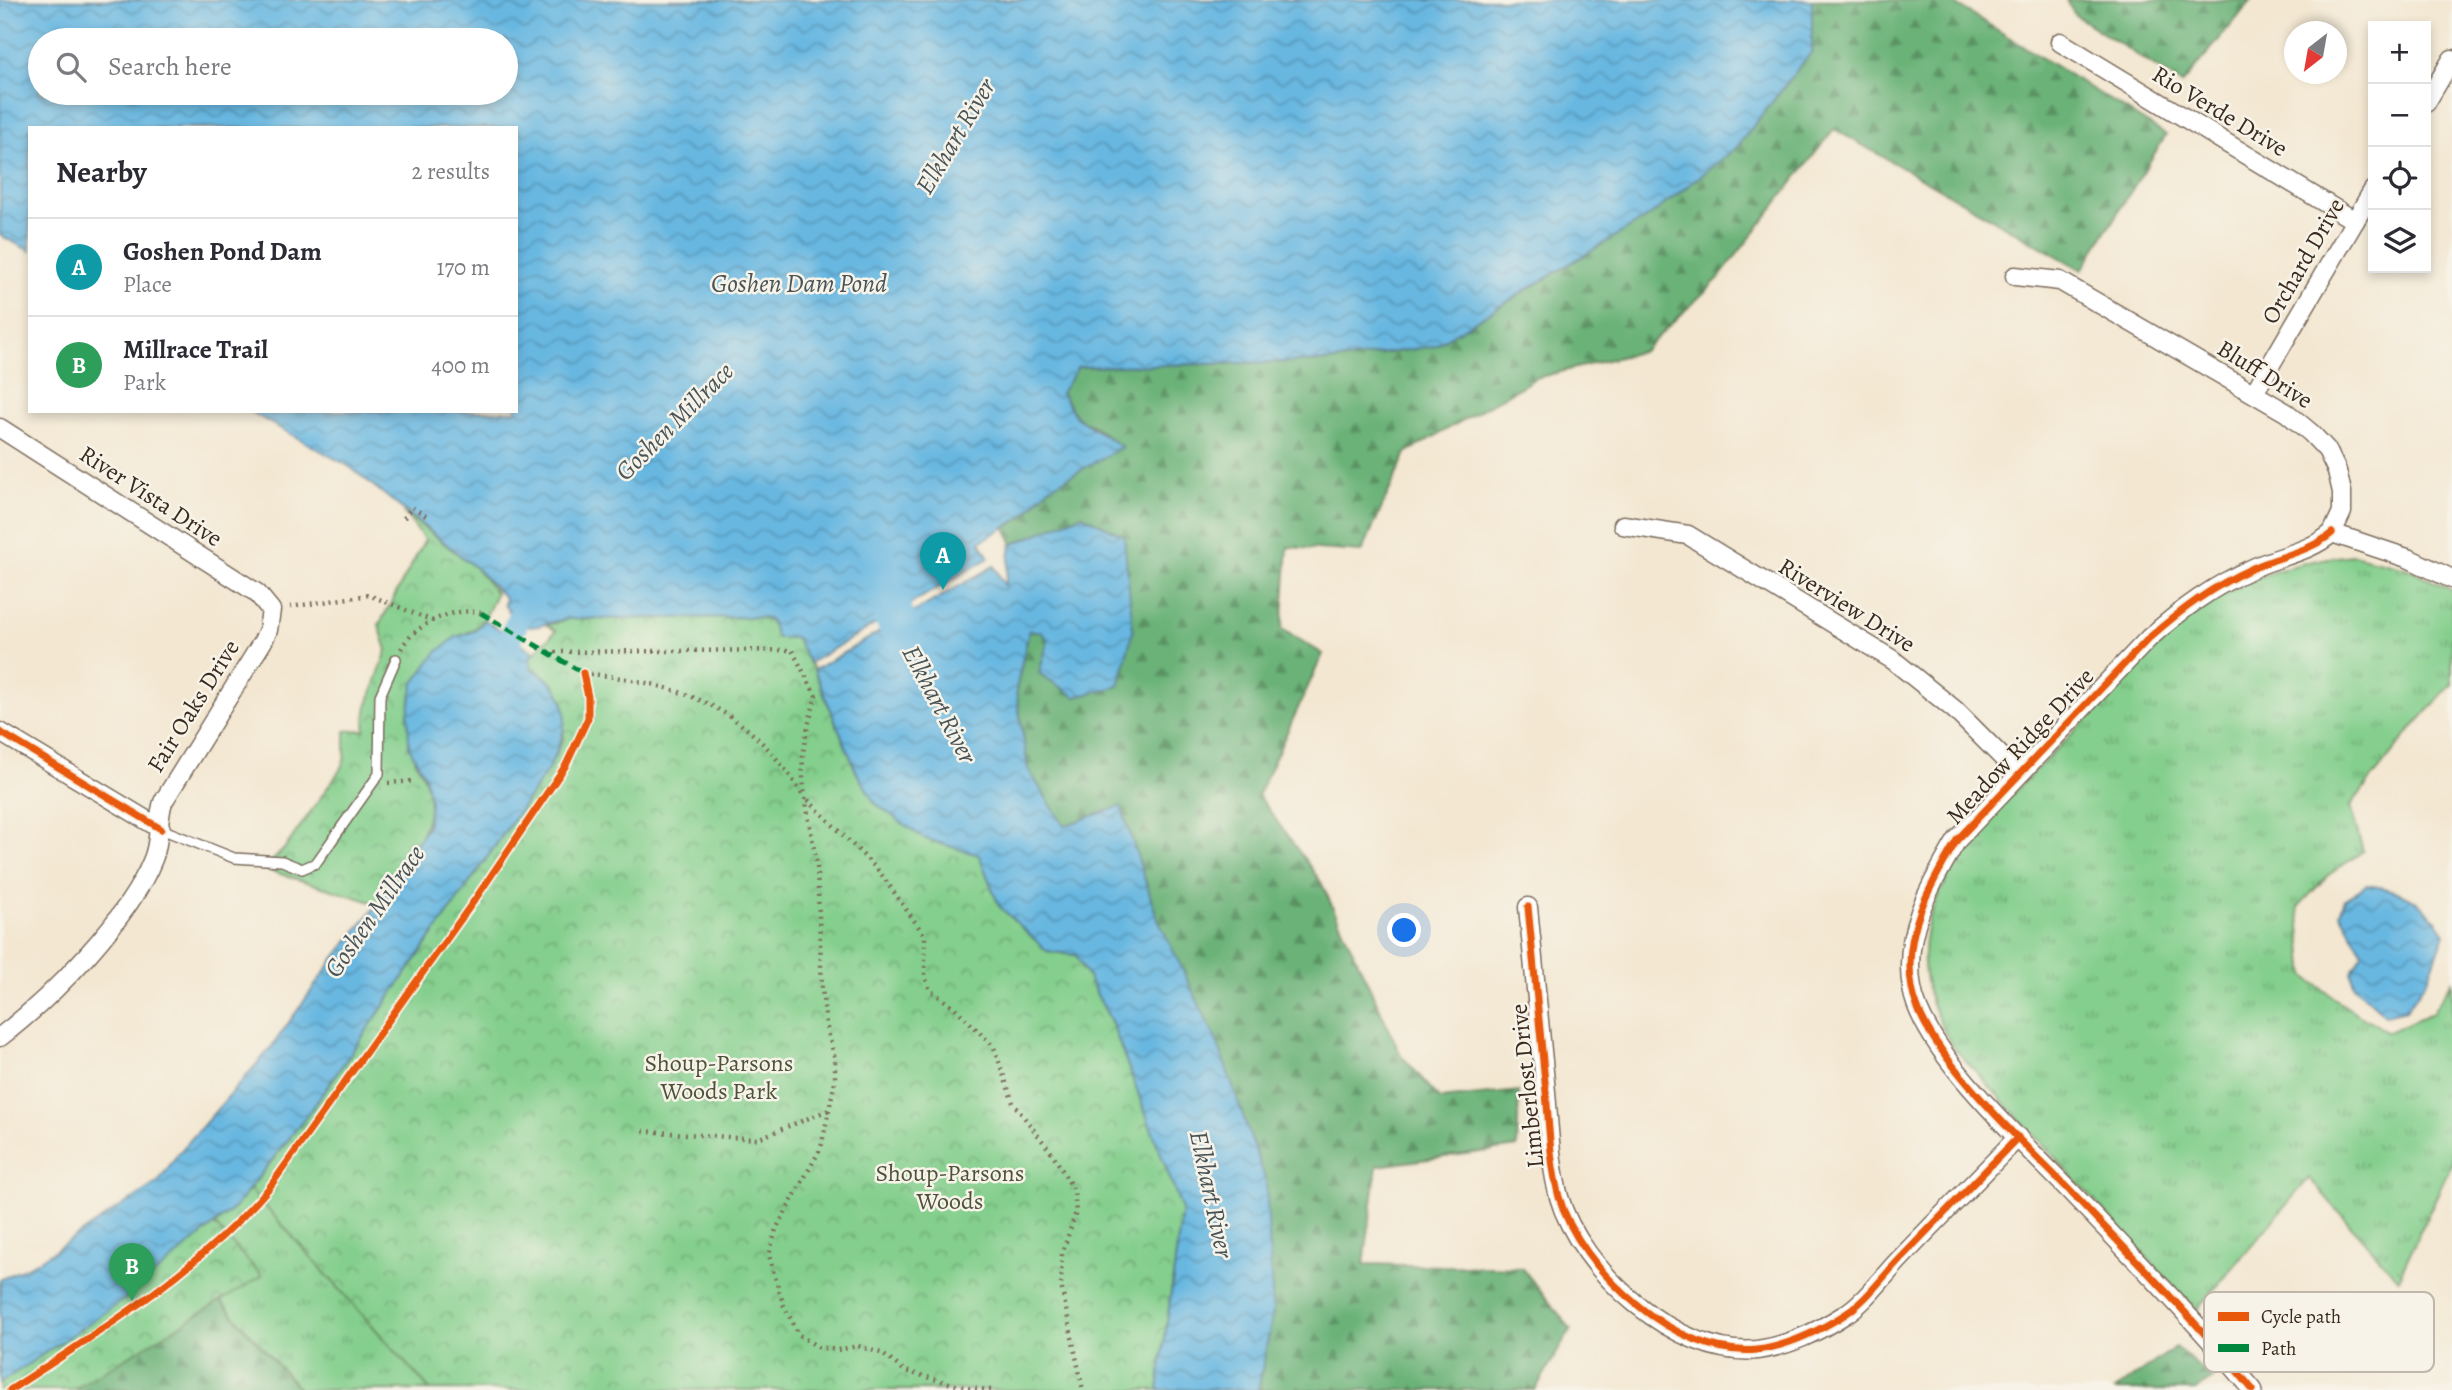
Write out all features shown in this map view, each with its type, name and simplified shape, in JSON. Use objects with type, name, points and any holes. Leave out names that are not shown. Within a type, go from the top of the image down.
[{"type":"street","name":"Rio Verde Drive","points":[[2060,42],[2354,221]]},
{"type":"street","points":[[2431,95],[2451,63]]},
{"type":"street","name":"Orchard Drive","points":[[2254,393],[2368,198]]},
{"type":"street","name":"Bluff Drive","points":[[2015,276],[2060,281],[2287,414],[2327,450],[2337,471],[2342,492],[2342,512],[2332,533]]},
{"type":"street","name":"River Vista Drive","points":[[0,428],[257,593],[271,610]]},
{"type":"street","name":"Riverview Drive","points":[[1623,525],[1688,535],[1893,660],[1955,710],[2018,773]]},
{"type":"street","points":[[2332,533],[2410,559],[2452,579]]},
{"type":"street","name":"Meadow Ridge Drive","points":[[2204,1332],[2018,1137],[1931,1037],[1918,1012],[1911,987],[1910,951],[1917,918],[1935,877],[1957,840],[2149,638],[2183,608],[2220,583],[2315,545],[2332,533]]},
{"type":"street","name":"Fair Oaks Drive","points":[[0,1037],[49,994],[130,902],[153,860],[161,829],[163,802],[262,641],[268,630],[271,610]]},
{"type":"street","points":[[0,732],[161,829]]},
{"type":"street","name":"Limberlost Drive","points":[[1528,907],[1551,1149],[1559,1198],[1578,1237],[1599,1268],[1629,1298],[1669,1327],[1711,1344],[1754,1350],[1783,1345],[1810,1335],[1848,1313],[2018,1137]]},
{"type":"street","name":"Meadow Ridge Drive","points":[[2238,1372],[2253,1390]]},
{"type":"lane","points":[[161,829],[234,858],[282,862],[302,869],[316,863],[379,774],[380,696],[396,659]]},
{"type":"path","points":[[404,518],[412,507],[429,518]]},
{"type":"path","points":[[271,610],[369,595],[433,621]]},
{"type":"path","points":[[396,659],[410,636],[433,621],[469,610],[481,614]]},
{"type":"path","points":[[548,652],[792,650],[816,696],[803,736],[801,774],[817,867],[826,1024],[835,1059],[835,1082],[821,1147],[787,1206],[769,1255],[784,1306],[799,1335],[818,1347],[837,1350],[858,1346],[881,1353],[905,1371],[933,1380],[991,1390]]},
{"type":"path","points":[[583,673],[664,686],[716,706],[761,740],[786,768],[805,797],[879,871],[925,936],[925,977],[930,990],[955,1008],[994,1047],[1013,1103],[1054,1156],[1074,1191],[1076,1212],[1062,1254],[1062,1285],[1083,1390]]},
{"type":"path","points":[[643,1131],[757,1139],[830,1109]]},
{"type":"green space","points":[[1812,0],[1949,0],[2166,135],[2082,270],[1834,129],[1718,279],[1643,351],[1536,378],[1406,453],[1362,552],[1288,547],[1282,629],[1323,654],[1258,795],[1321,882],[1401,1055],[1440,1099],[1519,1091],[1517,1147],[1377,1166],[1364,1264],[1522,1268],[1571,1329],[1535,1390],[1258,1390],[1273,1313],[1157,917],[1121,806],[1064,826],[1028,769],[1016,690],[1029,630],[1041,632],[1048,641],[1039,673],[1076,697],[1119,686],[1124,537],[1082,515],[1013,544],[1005,528],[1022,517],[1049,488],[1121,447],[1097,428],[1076,417],[1061,392],[1078,367],[1333,361],[1434,346],[1652,214],[1736,148],[1812,51]]},
{"type":"green space","points":[[2066,0],[2252,0],[2182,84],[2075,15]]},
{"type":"green space","points":[[403,512],[476,568],[496,593],[478,626],[456,637],[415,761],[426,782],[429,801],[427,819],[421,836],[378,904],[264,869],[285,848],[340,770],[345,758],[345,731],[365,730],[366,710],[387,650],[379,625],[425,540]]},
{"type":"green space","points":[[2353,555],[2407,568],[2452,590],[2452,684],[2350,806],[2363,851],[2327,876],[2298,907],[2305,976],[2345,1006],[2388,1032],[2432,1013],[2452,982],[2452,1163],[2398,1279],[2309,1178],[2212,1292],[2204,1292],[2204,1302],[2196,1311],[1954,1048],[1928,991],[1924,945],[1936,900],[1970,844],[2017,790],[2137,667],[2191,617],[2232,590],[2291,566]]},
{"type":"green space","name":"Shoup-Parsons Woods Park","points":[[761,617],[796,637],[814,670],[857,773],[923,838],[979,855],[999,906],[1047,951],[1076,955],[1111,1021],[1182,1210],[1158,1390],[430,1390],[250,1189],[312,1109],[548,770],[564,737],[536,671],[530,668],[530,657],[556,631],[547,625],[568,619]]},
{"type":"green space","points":[[250,1189],[430,1390],[300,1390],[180,1255],[235,1207]]},
{"type":"green space","points":[[201,1210],[262,1276],[72,1390],[0,1390],[0,1327]]},
{"type":"green space","points":[[180,1255],[300,1390],[0,1390]]},
{"type":"green space","points":[[2176,1347],[2213,1379],[2195,1390],[2115,1390]]},
{"type":"water","name":"Goshen Dam Pond","points":[[0,0],[1812,0],[1812,51],[1736,148],[1652,214],[1434,346],[1333,361],[1078,367],[1061,393],[1076,417],[1122,447],[1049,488],[1022,517],[980,542],[989,558],[809,663],[796,638],[777,638],[770,620],[761,617],[568,619],[533,627],[520,623],[504,605],[505,598],[476,568],[350,467],[253,413],[518,413],[518,126],[28,126],[28,250],[0,235]]},
{"type":"water","points":[[1082,515],[1124,536],[1133,630],[1119,686],[1076,697],[1039,673],[1048,641],[1041,632],[1029,630],[1016,690],[1028,769],[1064,826],[1121,806],[1157,917],[1216,1039],[1266,1181],[1273,1313],[1258,1390],[1158,1390],[1182,1210],[1111,1021],[1076,955],[1047,951],[999,906],[979,855],[923,838],[875,803],[857,773],[814,670],[994,566],[1005,586],[1011,545]]},
{"type":"water","points":[[485,620],[534,652],[530,657],[531,668],[557,689],[563,701],[564,727],[548,770],[312,1109],[235,1207],[125,1299],[0,1383],[0,1280],[37,1262],[158,1182],[177,1155],[270,1049],[336,956],[378,904],[427,827],[430,802],[425,776],[409,747],[408,713],[414,683],[436,653],[456,637],[475,631]]},
{"type":"water","points":[[2367,885],[2393,890],[2412,899],[2429,912],[2445,933],[2429,977],[2406,1010],[2385,1015],[2354,986],[2351,972],[2363,953],[2340,913],[2345,899]]},
{"type":"waterway","name":"Elkhart River","points":[[877,561],[893,614],[920,672]]},
{"type":"waterway","name":"Goshen Millrace","points":[[503,664],[515,627],[536,596]]},
{"type":"marked path","points":[[481,613],[583,673],[585,679]]},
{"type":"cycle path","points":[[2204,1333],[2002,1122],[1954,1067],[1934,1040],[1920,1013],[1912,988],[1911,948],[1928,892],[1957,840],[2149,638],[2211,590],[2253,568],[2314,545],[2332,533]]},
{"type":"cycle path","points":[[10,1390],[113,1322],[180,1273],[241,1218],[269,1188],[476,898],[566,765],[588,718],[588,697],[583,673]]},
{"type":"cycle path","points":[[0,732],[161,829]]},
{"type":"cycle path","points":[[1528,907],[1550,1144],[1559,1197],[1570,1225],[1610,1280],[1636,1304],[1695,1340],[1726,1349],[1769,1348],[1802,1337],[1844,1315],[1865,1297],[2018,1137]]},
{"type":"cycle path","points":[[2238,1372],[2253,1390]]},
{"type":"place","name":"Goshen Pond Dam","points":[[943,590]]},
{"type":"place","name":"Millrace Trail","points":[[132,1301]]},
{"type":"park label","name":"Shoup-Parsons Woods","points":[[950,1187]]}]
